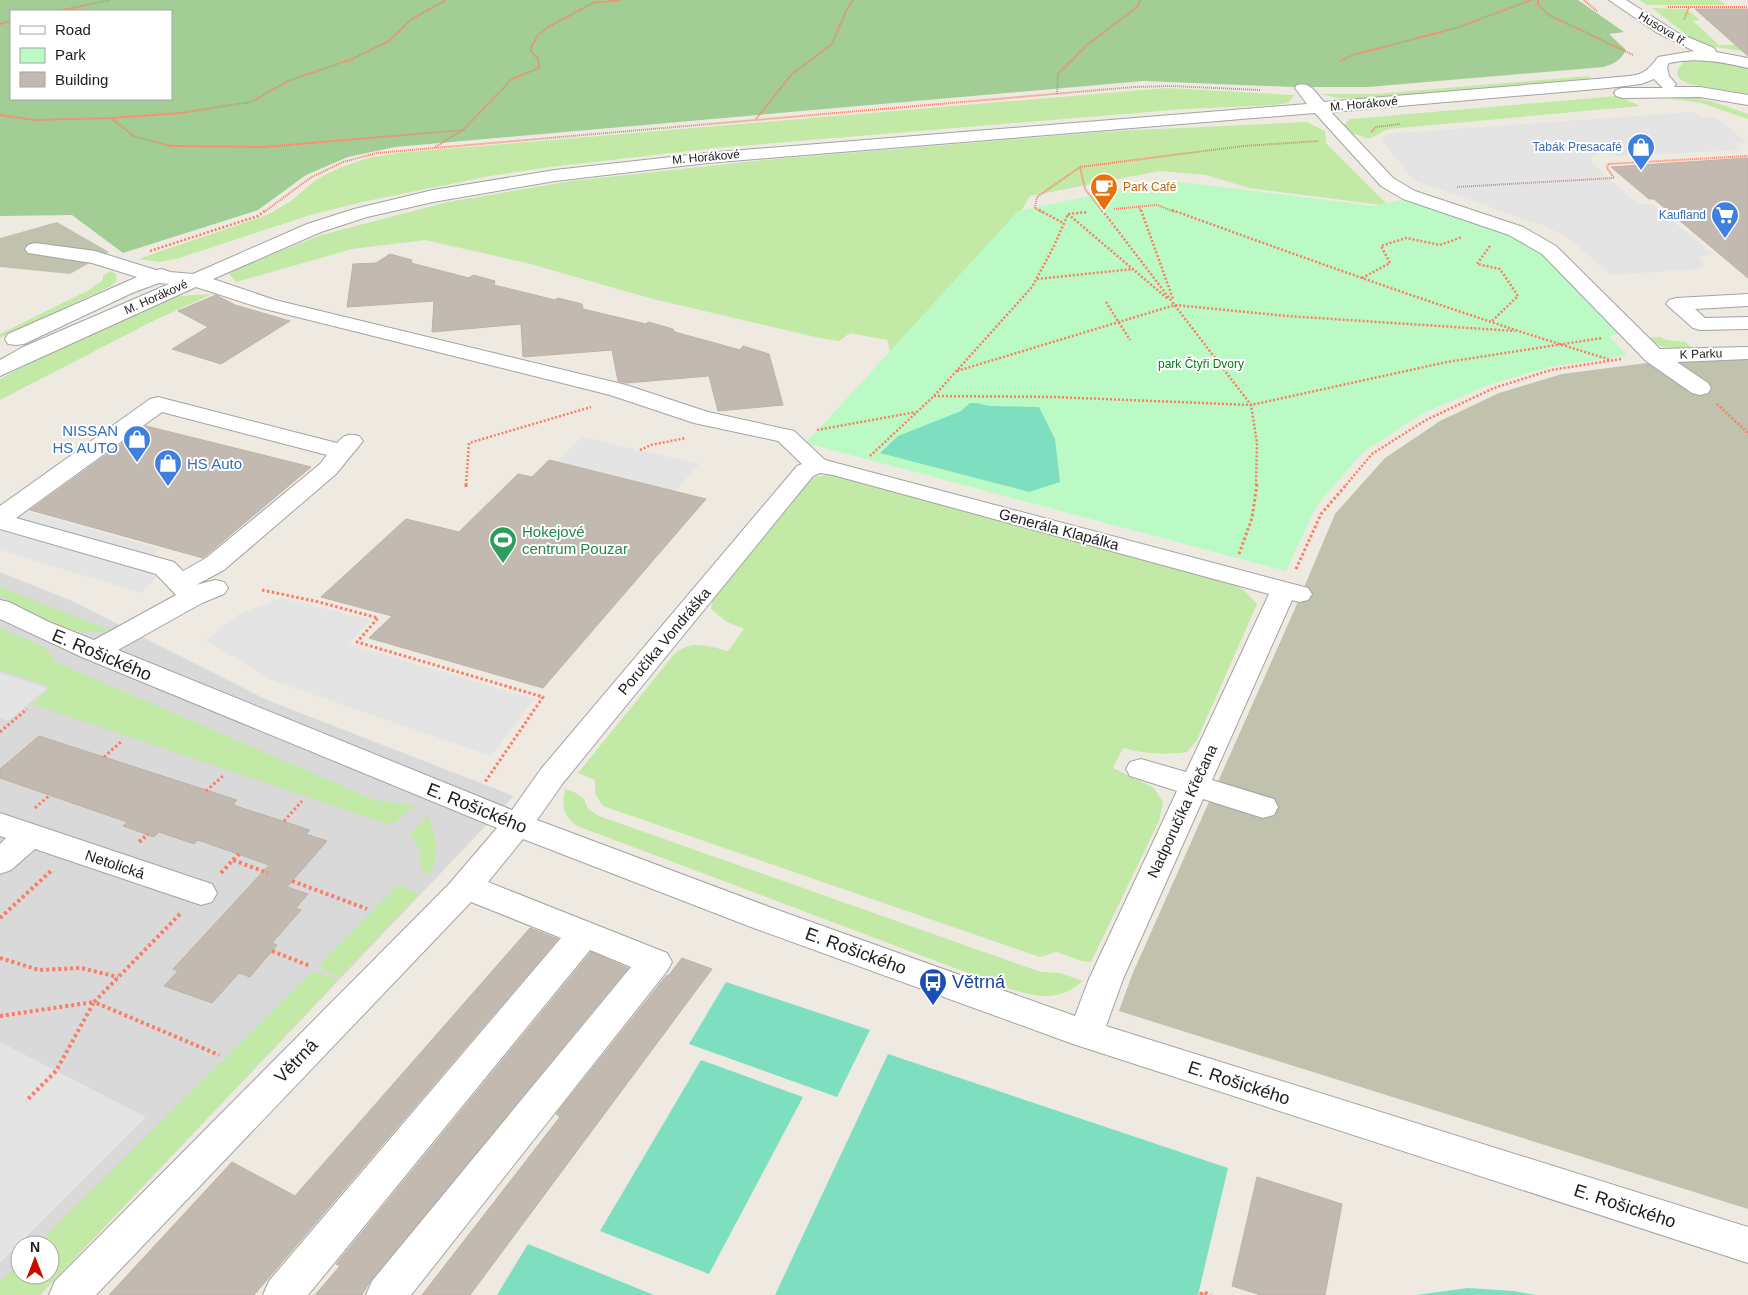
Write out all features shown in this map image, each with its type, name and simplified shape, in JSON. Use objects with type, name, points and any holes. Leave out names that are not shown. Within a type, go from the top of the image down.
[{"type":"street","name":"Husova tř.","points":[[1616,4],[1635,30]]},
{"type":"street","name":"Husova tř.","points":[[1616,4],[1693,47],[1713,52]]},
{"type":"street","points":[[1679,39],[1748,59]]},
{"type":"street","points":[[1626,89],[1641,79],[1662,55],[1713,52],[1748,59]]},
{"type":"street","points":[[1662,55],[1748,59]]},
{"type":"street","points":[[1662,55],[1666,82],[1688,90],[1746,102]]},
{"type":"street","points":[[1303,88],[1387,182],[1408,196],[1516,231],[1549,250],[1654,356],[1700,388]]},
{"type":"street","points":[[1626,89],[1688,90]]},
{"type":"street","name":"M. Horákové","points":[[0,369],[31,352],[314,228],[335,220],[442,193],[577,171],[669,160],[1105,126],[1324,112],[1626,89]]},
{"type":"street","name":"M. Horákové","points":[[0,348],[28,333],[156,277],[274,236],[314,228]]},
{"type":"street","points":[[36,249],[95,257],[156,277],[195,280],[268,304],[618,390],[702,418],[786,436],[818,466]]},
{"type":"street","points":[[1748,300],[1676,304],[1700,324],[1748,323]]},
{"type":"street","name":"K Parku","points":[[1654,356],[1748,353]]},
{"type":"street","points":[[0,520],[23,500],[158,404],[347,446],[328,469],[215,564],[196,589],[94,652]]},
{"type":"street","name":"Generála Klapálka","points":[[818,466],[834,468],[1292,586]]},
{"type":"street","name":"Poručíka Vondráška","points":[[518,824],[552,776],[805,471],[818,466]]},
{"type":"street","points":[[0,520],[165,568],[196,589]]},
{"type":"street","name":"Nadporučíka Křečana","points":[[1085,1034],[1106,979],[1194,785],[1292,586]]},
{"type":"street","name":"E. Rošického","points":[[4,612],[94,652],[470,805],[763,918],[1085,1034],[1748,1245]]},
{"type":"street","points":[[1141,769],[1263,807]]},
{"type":"street","name":"Netolická","points":[[0,824],[30,824],[75,850],[200,894]]},
{"type":"street","points":[[0,862],[30,824]]},
{"type":"street","name":"Větrná","points":[[69,1295],[465,886],[518,824]]},
{"type":"street","points":[[386,1295],[655,962],[465,886]]},
{"type":"street","points":[[283,1295],[584,934]]},
{"type":"path","points":[[63,10],[110,0]]},
{"type":"path","points":[[0,115],[34,120],[111,118],[180,113],[251,102],[288,81],[352,59],[389,41],[410,20],[446,0]]},
{"type":"path","points":[[434,147],[463,130],[512,79],[539,68],[538,59],[530,50],[537,36],[548,27],[593,3],[604,0]]},
{"type":"path","points":[[593,3],[620,0]]},
{"type":"path","points":[[756,120],[792,74],[832,44],[847,9],[853,0]]},
{"type":"path","points":[[1057,94],[1058,74],[1087,45],[1136,7],[1141,0]]},
{"type":"path","points":[[1340,61],[1354,55],[1456,28],[1531,0]]},
{"type":"path","points":[[1538,0],[1538,6],[1549,14],[1633,55]]},
{"type":"path","points":[[1616,4],[1748,7]]},
{"type":"path","points":[[147,252],[258,216],[277,204],[310,178],[343,162],[377,153],[1057,94],[1171,86],[1266,90]]},
{"type":"path","points":[[111,118],[134,136],[171,146],[264,147],[463,130]]},
{"type":"path","points":[[1456,187],[1614,178],[1607,168],[1608,164],[1748,156]]},
{"type":"path","points":[[1063,223],[1035,208],[1036,197],[1080,167]]},
{"type":"path","points":[[1085,189],[1251,406],[1258,448],[1254,508],[1237,559]]},
{"type":"path","points":[[1114,209],[1157,205],[1362,279],[1515,331],[1611,360]]},
{"type":"path","points":[[1139,206],[1175,305]]},
{"type":"path","points":[[1068,214],[1088,212]]},
{"type":"path","points":[[870,455],[934,396],[1032,287],[1054,246],[1068,214]]},
{"type":"path","points":[[1068,214],[1175,305]]},
{"type":"path","points":[[1362,279],[1390,263],[1381,246],[1406,238],[1440,245],[1461,236],[1469,238]]},
{"type":"path","points":[[1484,242],[1492,244],[1476,264],[1500,269],[1518,296],[1491,322]]},
{"type":"path","points":[[1037,279],[1133,269]]},
{"type":"path","points":[[1106,302],[1130,340]]},
{"type":"path","points":[[957,371],[1175,305],[1287,316],[1515,331]]},
{"type":"path","points":[[934,396],[1054,397],[1251,406],[1366,379],[1555,343],[1607,337]]},
{"type":"path","points":[[1292,586],[1321,514],[1372,454],[1426,420],[1494,388],[1551,370],[1626,358]]},
{"type":"path","points":[[1700,388],[1748,433]]},
{"type":"path","points":[[466,487],[469,443],[596,406]]},
{"type":"path","points":[[262,590],[319,602],[378,618],[356,642],[543,697],[470,805]]},
{"type":"path","points":[[0,732],[27,709]]},
{"type":"path","points":[[104,757],[122,741]]},
{"type":"path","points":[[206,791],[224,775]]},
{"type":"path","points":[[30,824],[50,795]]},
{"type":"path","points":[[284,822],[302,801]]},
{"type":"path","points":[[0,918],[75,850]]},
{"type":"path","points":[[26,1101],[56,1070],[94,1002],[239,854]]},
{"type":"path","points":[[233,860],[268,873]]},
{"type":"path","points":[[292,881],[367,909]]},
{"type":"path","points":[[272,951],[310,966]]},
{"type":"path","points":[[0,958],[39,970],[81,968],[118,977]]},
{"type":"path","points":[[0,1016],[94,1002],[219,1055]]},
{"type":"path","points":[[1201,1295],[1202,1292],[1211,1295]]},
{"type":"shaded area","points":[[1693,112],[1701,118],[1715,117],[1747,142],[1732,143],[1740,150],[1618,156],[1612,151],[1599,153],[1591,157],[1593,164],[1638,204],[1653,204],[1713,255],[1698,256],[1703,262],[1703,267],[1697,269],[1611,275],[1566,237],[1547,227],[1413,180],[1381,139],[1386,134]]},
{"type":"shaded area","points":[[57,222],[109,252],[70,274],[0,267],[0,238]]},
{"type":"shaded area","points":[[1748,359],[1748,1209],[1119,1011],[1132,975],[1335,514],[1385,458],[1440,421],[1499,393],[1562,374],[1662,361]]},
{"type":"shaded area","points":[[582,437],[699,464],[675,491],[557,462]]},
{"type":"shaded area","points":[[23,510],[160,549],[146,562],[165,568],[141,593],[0,550],[0,521]]},
{"type":"shaded area","points":[[0,572],[72,601],[267,700],[514,796],[60,1274],[60,1235],[10,1235],[10,1285],[49,1285],[40,1295],[0,1295]]},
{"type":"shaded area","points":[[281,598],[371,620],[348,644],[534,699],[491,756],[274,681],[206,640],[239,614]]},
{"type":"shaded area","points":[[0,673],[47,688],[8,721],[0,718]]},
{"type":"shaded area","points":[[0,1042],[146,1117],[28,1235],[10,1235],[10,1253],[0,1263]]},
{"type":"green space","points":[[0,0],[1578,0],[1624,32],[1609,34],[1626,50],[1617,61],[1604,67],[1368,87],[1293,87],[1143,81],[395,147],[348,157],[306,175],[258,210],[123,253],[72,215],[0,216]]},
{"type":"green space","points":[[1639,0],[1719,0],[1726,5],[1647,5]]},
{"type":"green space","points":[[1652,8],[1686,9],[1700,20],[1693,21],[1719,45],[1748,45],[1748,52],[1716,47],[1681,36],[1687,35]]},
{"type":"green space","points":[[1688,58],[1748,65],[1748,94],[1684,82],[1677,72],[1683,63],[1682,60]]},
{"type":"green space","points":[[1588,76],[1592,79],[1358,99],[1338,98],[1321,94],[1375,94]]},
{"type":"green space","points":[[1167,88],[1294,95],[1288,103],[1275,105],[1184,109],[715,148],[550,167],[490,176],[362,202],[310,215],[176,259],[159,262],[138,259],[267,215],[291,201],[317,179],[339,168],[368,158],[397,153]]},
{"type":"green space","points":[[1618,96],[1640,106],[1388,129],[1369,139],[1352,133],[1343,126],[1350,119]]},
{"type":"green space","points":[[1684,96],[1711,101],[1748,114],[1748,119],[1701,103],[1667,98],[1639,97]]},
{"type":"green space","points":[[1307,122],[1325,131],[1326,143],[1389,206],[1249,188],[1206,175],[1160,171],[1030,196],[906,409],[887,340],[850,333],[839,341],[820,338],[653,299],[527,263],[425,240],[352,249],[236,282],[229,274],[238,268],[321,235],[448,202],[571,181],[764,160],[1114,131]]},
{"type":"green space","name":"park Čtyři Dvory","points":[[1164,180],[1374,206],[1406,199],[1509,234],[1539,251],[1613,326],[1620,334],[1609,336],[1626,354],[1625,356],[1549,367],[1491,384],[1423,413],[1363,452],[1317,505],[1286,571],[806,443],[1018,211]]},
{"type":"green space","points":[[111,271],[116,274],[117,280],[111,286],[0,338],[0,334],[89,290],[103,280],[103,275]]},
{"type":"green space","points":[[212,294],[151,322],[0,400],[0,379],[70,342],[166,299]]},
{"type":"green space","points":[[1660,337],[1666,340],[1686,342],[1693,350],[1664,347],[1642,338]]},
{"type":"green space","points":[[970,403],[989,406],[1039,407],[1055,439],[1060,482],[1029,492],[880,453],[898,436],[961,411]]},
{"type":"green space","points":[[833,474],[846,476],[1229,583],[1244,590],[1257,604],[1197,740],[1187,752],[1139,752],[1123,748],[1113,768],[1154,788],[1163,802],[1159,821],[1091,962],[1082,961],[1056,952],[1040,957],[603,806],[595,794],[595,780],[578,773],[676,652],[695,645],[728,651],[744,629],[727,622],[711,609],[713,596],[804,482],[816,477]]},
{"type":"green space","points":[[0,587],[110,630],[81,631],[53,623],[0,596]]},
{"type":"green space","points":[[0,628],[46,648],[56,662],[375,800],[415,805],[393,824],[387,824],[32,704],[52,687],[0,670]]},
{"type":"green space","points":[[565,789],[574,792],[584,799],[588,809],[599,816],[1041,972],[1060,973],[1083,981],[1058,995],[1032,995],[1013,990],[577,826],[568,818],[564,810]]},
{"type":"green space","points":[[428,815],[436,844],[431,874],[422,871],[419,848],[410,834]]},
{"type":"green space","points":[[397,886],[419,894],[340,977],[321,969],[323,967],[319,965]]},
{"type":"green space","points":[[313,971],[338,980],[60,1274],[60,1235],[46,1235]]},
{"type":"green space","points":[[726,982],[870,1030],[837,1097],[689,1044]]},
{"type":"green space","points":[[888,1054],[1228,1168],[1198,1295],[775,1295]]},
{"type":"green space","points":[[701,1060],[803,1097],[709,1274],[600,1231]]},
{"type":"green space","points":[[528,1244],[654,1295],[497,1295]]},
{"type":"green space","points":[[10,1272],[10,1285],[49,1285],[40,1295],[0,1295],[0,1282]]},
{"type":"green space","points":[[1468,1288],[1513,1291],[1536,1295],[1416,1295]]},
{"type":"building","points":[[1695,9],[1748,9],[1748,56]]},
{"type":"building","name":"Kaufland","points":[[1748,158],[1748,278],[1654,199],[1649,199],[1611,167]]},
{"type":"building","points":[[390,254],[412,260],[411,263],[469,278],[473,275],[495,281],[494,285],[555,300],[558,298],[582,304],[583,309],[646,324],[648,322],[673,329],[675,332],[740,350],[743,346],[769,354],[783,405],[718,411],[709,376],[626,383],[618,381],[612,350],[523,357],[521,324],[432,332],[434,301],[347,307],[353,264],[376,263]]},
{"type":"building","points":[[216,295],[235,305],[290,321],[221,364],[172,349],[208,327],[178,311]]},
{"type":"building","name":"HS Auto","points":[[146,426],[311,467],[203,558],[30,510]]},
{"type":"building","name":"Hokejové centrum Pouzar","points":[[549,460],[706,499],[543,688],[369,638],[392,616],[321,597],[406,519],[459,532],[518,474],[532,477]]},
{"type":"building","points":[[39,736],[237,800],[233,805],[310,830],[306,834],[327,841],[287,887],[308,894],[296,908],[301,910],[272,943],[277,945],[250,977],[239,973],[212,1003],[164,986],[178,971],[173,969],[269,865],[198,840],[194,844],[159,832],[154,837],[123,826],[127,822],[0,778],[0,769]]},
{"type":"building","points":[[530,928],[558,939],[254,1295],[109,1295],[232,1162],[295,1196]]},
{"type":"building","points":[[591,952],[628,968],[371,1280],[362,1295],[315,1295],[340,1266],[336,1264]]},
{"type":"building","points":[[682,958],[712,969],[470,1295],[422,1295],[560,1117],[556,1114]]},
{"type":"building","points":[[1257,1177],[1342,1204],[1325,1295],[1261,1295],[1232,1286]]},
{"type":"place","name":"Tabák Presacafé","points":[[1641,171]]},
{"type":"place","name":"Park Café","points":[[1104,211]]},
{"type":"place","name":"Kaufland","points":[[1725,239]]},
{"type":"place","name":"NISSAN HS AUTO","points":[[137,463]]},
{"type":"place","name":"HS Auto","points":[[168,487]]},
{"type":"place","name":"Hokejové centrum Pouzar","points":[[503,564]]},
{"type":"place","name":"Větrná","points":[[933,1006]]}]
